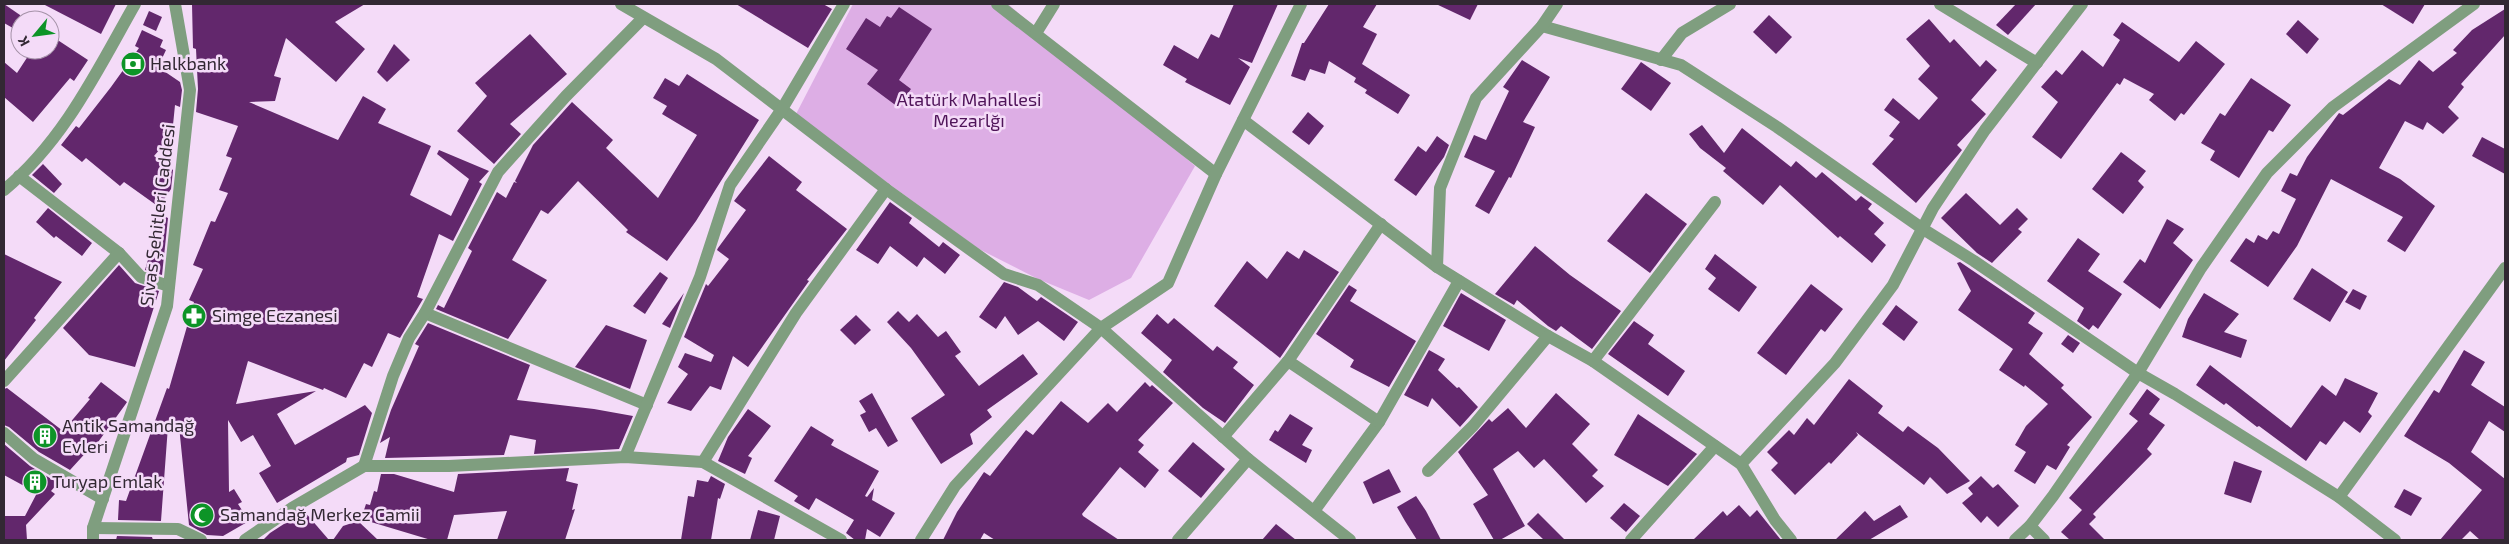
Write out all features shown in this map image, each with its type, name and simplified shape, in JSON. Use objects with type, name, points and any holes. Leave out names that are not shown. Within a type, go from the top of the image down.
[{"type":"street","points":[[4,190],[60,130],[87,89],[135,4]]},
{"type":"street","name":"Sivas Şehitleri Caddesi","points":[[93,534],[167,306],[190,90],[175,4]]},
{"type":"street","points":[[621,4],[716,59],[886,189],[1004,274],[1038,285],[1101,328],[1248,459],[1350,540]]},
{"type":"street","points":[[625,457],[700,277],[730,186],[782,110],[844,4]]},
{"type":"street","points":[[996,4],[1036,33],[1216,174]]},
{"type":"street","points":[[1036,33],[1054,4]]},
{"type":"street","points":[[921,540],[955,486],[1101,328],[1168,283],[1216,174],[1301,4]]},
{"type":"street","points":[[1437,267],[1440,188],[1476,98],[1542,26],[1557,4]]},
{"type":"street","points":[[1661,60],[1682,33],[1730,4]]},
{"type":"street","points":[[1940,4],[2037,63]]},
{"type":"street","points":[[1741,464],[1835,363],[1892,285],[1933,208],[1985,130],[2082,4]]},
{"type":"street","points":[[2015,540],[2030,526],[2138,373],[2201,268],[2267,173],[2333,108],[2474,4]]},
{"type":"street","points":[[364,466],[393,376],[409,338],[425,313],[498,172],[566,96],[643,18]]},
{"type":"street","points":[[1542,26],[1681,66],[1777,127],[1923,229],[1974,261],[2138,373],[2175,394],[2339,497],[2395,540]]},
{"type":"street","points":[[1243,120],[1437,267],[1548,336],[1593,361],[1741,464],[1775,520],[1791,540]]},
{"type":"street","points":[[19,176],[119,253],[141,277],[169,286]]},
{"type":"street","points":[[703,462],[796,313],[886,189]]},
{"type":"street","points":[[1593,361],[1715,202]]},
{"type":"street","points":[[1223,437],[1288,361],[1381,224]]},
{"type":"street","points":[[4,381],[119,253]]},
{"type":"street","points":[[2339,497],[2505,268]]},
{"type":"street","points":[[1314,511],[1379,422],[1459,280]]},
{"type":"street","points":[[425,313],[647,405]]},
{"type":"street","points":[[1428,471],[1473,426],[1548,336]]},
{"type":"street","points":[[1288,361],[1379,422]]},
{"type":"street","points":[[4,432],[34,459],[104,499]]},
{"type":"street","points":[[1631,540],[1715,446]]},
{"type":"street","points":[[245,540],[292,508],[364,466],[450,466],[625,457],[703,462],[841,540]]},
{"type":"street","points":[[1178,540],[1248,459]]},
{"type":"street","points":[[2030,526],[2044,540]]},
{"type":"street","points":[[93,534],[178,529],[201,540]]},
{"type":"green space","name":"Atatürk Mahallesi Mezarlğı","points":[[853,4],[1008,4],[1195,166],[1131,278],[1089,300],[1038,279],[979,249],[795,116]]},
{"type":"building","points":[[4,4],[13,10],[10,10],[10,26],[4,23]]},
{"type":"building","points":[[43,4],[116,4],[101,34],[60,13],[60,10],[55,10]]},
{"type":"building","points":[[192,4],[365,4],[335,22],[365,49],[336,82],[286,38],[274,76],[281,78],[275,101],[249,102],[338,140],[363,96],[386,109],[378,123],[431,146],[410,195],[451,216],[469,179],[437,154],[439,150],[489,171],[479,182],[482,184],[453,241],[439,234],[417,297],[423,299],[400,338],[388,333],[372,367],[364,363],[346,398],[324,388],[323,390],[248,361],[236,404],[316,391],[277,414],[295,445],[365,405],[372,413],[359,455],[347,458],[346,462],[277,503],[259,473],[271,466],[253,435],[241,442],[228,420],[229,492],[234,489],[242,502],[238,504],[249,521],[223,536],[207,535],[189,525],[179,426],[168,426],[161,521],[118,520],[119,500],[126,501],[167,388],[169,389],[194,302],[189,300],[203,269],[193,265],[211,221],[215,222],[228,193],[219,190],[232,158],[226,156],[238,126],[196,112],[198,89],[196,49],[193,48]]},
{"type":"building","points":[[736,4],[823,4],[832,9],[808,48]]},
{"type":"building","points":[[1234,4],[1278,4],[1252,63],[1238,58],[1250,67],[1230,105],[1185,82],[1187,79],[1163,65],[1174,45],[1198,59],[1211,34],[1219,38]]},
{"type":"building","points":[[1329,4],[1377,4],[1363,27],[1377,34],[1362,64],[1410,95],[1398,114],[1365,93],[1367,90],[1354,82],[1356,78],[1329,61],[1325,74],[1310,69],[1305,81],[1291,76],[1302,43],[1304,43]]},
{"type":"building","points":[[1436,4],[1478,4],[1470,20]]},
{"type":"building","points":[[2016,4],[2036,4],[2008,35],[1996,25]]},
{"type":"building","points":[[2381,4],[2425,4],[2413,24]]},
{"type":"building","points":[[899,7],[932,29],[899,80],[911,89],[898,107],[867,84],[878,70],[846,49],[866,18],[880,27],[887,16],[891,18]]},
{"type":"building","points":[[2505,9],[2505,35],[2461,84],[2464,87],[2448,107],[2459,118],[2443,134],[2427,122],[2423,130],[2405,121],[2379,168],[2400,179],[2435,206],[2405,252],[2387,241],[2403,217],[2331,179],[2297,246],[2268,287],[2230,261],[2246,238],[2254,243],[2258,235],[2267,240],[2273,231],[2279,234],[2296,199],[2281,191],[2290,173],[2297,176],[2307,157],[2339,113],[2343,115],[2389,79],[2400,85],[2419,60],[2433,72],[2457,53],[2453,50],[2472,30]]},
{"type":"building","points":[[149,11],[162,17],[156,31],[143,25]]},
{"type":"building","points":[[1769,15],[1792,37],[1776,54],[1753,32]]},
{"type":"building","points":[[1929,19],[1950,43],[1954,39],[1980,67],[1986,60],[1997,70],[1971,100],[1986,114],[1957,145],[1962,150],[1916,203],[1872,164],[1894,139],[1889,136],[1900,122],[1884,110],[1893,98],[1919,120],[1938,98],[1918,79],[1930,66],[1906,39]]},
{"type":"building","points":[[2298,20],[2319,39],[2307,54],[2286,34]]},
{"type":"building","points":[[2122,22],[2179,62],[2196,41],[2225,64],[2184,115],[2181,113],[2175,121],[2149,100],[2154,94],[2124,78],[2120,85],[2117,83],[2061,159],[2032,137],[2058,102],[2041,87],[2056,70],[2062,75],[2082,50],[2103,67],[2120,40],[2113,35]]},
{"type":"building","points":[[142,30],[163,40],[160,47],[166,50],[158,67],[180,82],[182,90],[180,107],[175,105],[172,135],[154,156],[173,170],[171,189],[159,207],[124,182],[120,186],[86,158],[82,162],[61,145],[76,126],[79,128],[139,48],[135,46]]},
{"type":"building","points":[[530,34],[567,74],[510,124],[521,134],[494,164],[457,131],[487,96],[475,83]]},
{"type":"building","points":[[60,42],[88,60],[74,81],[70,78],[33,122],[4,97],[4,62],[17,73],[25,60],[60,60]]},
{"type":"building","points":[[394,44],[410,60],[387,82],[377,72]]},
{"type":"building","points":[[1522,60],[1550,77],[1523,122],[1535,127],[1511,178],[1509,177],[1489,214],[1475,206],[1495,171],[1464,157],[1474,135],[1486,140],[1509,91],[1503,87]]},
{"type":"building","points":[[1641,62],[1671,83],[1651,111],[1621,89]]},
{"type":"building","points":[[687,74],[759,120],[696,221],[667,261],[626,232],[628,230],[578,181],[548,214],[541,210],[512,260],[547,280],[508,339],[436,309],[438,305],[444,308],[472,251],[468,248],[497,192],[506,198],[514,182],[517,183],[515,181],[533,145],[572,102],[613,140],[606,148],[658,198],[697,135],[662,114],[667,106],[653,98],[665,78],[679,86]]},
{"type":"building","points":[[2251,78],[2291,105],[2273,132],[2269,130],[2239,178],[2210,160],[2215,151],[2201,143],[2220,113],[2225,116]]},
{"type":"building","points":[[1308,112],[1324,126],[1309,145],[1292,132]]},
{"type":"building","points":[[1702,125],[1724,153],[1742,128],[1791,167],[1796,161],[1816,178],[1822,172],[1856,201],[1861,196],[1872,204],[1868,209],[1884,223],[1874,234],[1886,245],[1872,263],[1840,236],[1838,238],[1780,185],[1763,205],[1723,171],[1726,168],[1700,148],[1689,134]]},
{"type":"building","points":[[1437,136],[1449,145],[1444,157],[1416,196],[1394,180],[1418,146],[1426,152]]},
{"type":"building","points":[[2482,137],[2505,149],[2505,174],[2472,156]]},
{"type":"building","points":[[2121,152],[2146,171],[2138,181],[2144,187],[2123,214],[2092,189]]},
{"type":"building","points":[[769,156],[802,182],[796,190],[847,229],[807,280],[809,281],[748,367],[733,356],[721,390],[710,386],[691,411],[667,403],[688,374],[678,367],[685,353],[711,362],[714,355],[684,337],[706,284],[708,286],[729,259],[717,250],[746,210],[734,201]]},
{"type":"building","points":[[43,164],[62,184],[54,193],[32,175]]},
{"type":"building","points":[[1646,193],[1687,224],[1650,273],[1607,241]]},
{"type":"building","points":[[1966,193],[2000,225],[2017,208],[2028,219],[2018,229],[2022,232],[1992,263],[1977,253],[1941,218]]},
{"type":"building","points":[[890,202],[912,218],[909,223],[939,247],[943,242],[960,255],[945,274],[924,257],[917,267],[890,246],[878,264],[856,250]]},
{"type":"building","points":[[48,208],[92,243],[82,256],[56,236],[54,238],[36,222]]},
{"type":"building","points":[[161,215],[168,218],[162,275],[145,270]]},
{"type":"building","points":[[2167,219],[2184,229],[2173,243],[2193,260],[2160,309],[2123,282],[2140,259],[2145,263]]},
{"type":"building","points":[[2078,238],[2100,254],[2088,271],[2122,294],[2098,329],[2093,325],[2089,330],[2077,321],[2084,308],[2047,281]]},
{"type":"building","points":[[1535,246],[1570,275],[1621,311],[1592,349],[1561,326],[1556,331],[1548,326],[1517,300],[1514,305],[1495,294]]},
{"type":"building","points":[[1304,250],[1339,272],[1280,358],[1214,306],[1247,261],[1267,279],[1287,251],[1299,259]]},
{"type":"building","points":[[4,254],[62,282],[34,318],[36,320],[4,361]]},
{"type":"building","points":[[1715,254],[1757,287],[1739,312],[1708,289],[1716,278],[1705,269]]},
{"type":"building","points":[[1960,262],[2035,313],[2028,323],[2043,333],[2029,354],[2064,385],[2061,388],[2092,417],[2067,445],[2070,447],[2056,470],[2047,465],[2035,484],[2014,471],[2026,452],[2015,445],[2026,426],[2048,404],[2025,385],[2024,387],[1999,370],[2013,349],[1958,310],[1971,291],[1957,263]]},
{"type":"building","points":[[119,265],[135,283],[159,291],[135,367],[89,355],[63,328]]},
{"type":"building","points":[[2312,268],[2348,292],[2330,322],[2293,299]]},
{"type":"building","points":[[660,272],[668,278],[645,314],[633,306]]},
{"type":"building","points":[[1004,282],[1018,287],[1037,301],[1041,297],[1078,322],[1064,341],[1038,321],[1018,335],[1005,316],[996,329],[979,317]]},
{"type":"building","points":[[1811,284],[1843,309],[1825,332],[1821,329],[1786,375],[1757,353]]},
{"type":"building","points":[[1349,285],[1357,290],[1350,301],[1416,341],[1389,387],[1350,367],[1354,360],[1316,334]]},
{"type":"building","points":[[2353,289],[2367,296],[2360,310],[2345,302]]},
{"type":"building","points":[[684,293],[670,328],[662,324]]},
{"type":"building","points":[[1461,293],[1506,320],[1489,351],[1443,326]]},
{"type":"building","points":[[2204,293],[2239,314],[2224,332],[2247,340],[2241,358],[2182,337],[2188,319]]},
{"type":"building","points":[[1896,305],[1918,322],[1904,341],[1882,324]]},
{"type":"building","points":[[898,311],[909,322],[917,314],[938,337],[946,331],[961,352],[955,356],[979,386],[1023,354],[1038,374],[987,410],[992,417],[970,434],[973,444],[941,464],[911,418],[945,395],[911,348],[887,322]]},
{"type":"building","points":[[1157,314],[1168,324],[1174,318],[1213,351],[1217,346],[1238,362],[1233,368],[1254,385],[1225,423],[1203,408],[1163,372],[1172,360],[1141,333]]},
{"type":"building","points":[[856,315],[871,330],[855,345],[840,330]]},
{"type":"building","points":[[1634,321],[1654,335],[1648,344],[1685,371],[1668,396],[1608,354]]},
{"type":"building","points":[[428,323],[530,365],[517,400],[594,409],[633,416],[619,449],[534,454],[536,440],[510,435],[504,455],[385,458],[390,437],[380,443],[391,410],[419,346],[415,344]]},
{"type":"building","points":[[606,325],[647,340],[630,389],[575,367]]},
{"type":"building","points":[[2068,335],[2080,343],[2073,353],[2061,344]]},
{"type":"building","points":[[1429,350],[1445,359],[1438,370],[1457,388],[1459,387],[1478,407],[1460,427],[1432,398],[1428,407],[1404,395]]},
{"type":"building","points":[[2464,350],[2485,362],[2471,385],[2505,407],[2505,432],[2489,421],[2471,452],[2505,479],[2505,540],[2480,540],[2470,531],[2461,540],[2440,540],[2482,490],[2449,463],[2404,436],[2434,390],[2439,393]]},
{"type":"building","points":[[2210,365],[2291,428],[2322,385],[2336,396],[2345,378],[2378,393],[2368,412],[2372,416],[2360,433],[2344,421],[2326,445],[2320,441],[2306,461],[2226,403],[2224,405],[2196,385]]},
{"type":"building","points":[[1849,379],[1883,406],[1878,413],[1903,432],[1908,426],[1938,448],[1970,481],[1947,494],[1930,477],[1924,485],[1856,432],[1858,435],[1831,464],[1829,462],[1795,495],[1771,470],[1778,463],[1767,452],[1789,430],[1794,435],[1807,418],[1814,425]]},
{"type":"building","points":[[101,382],[127,402],[93,449],[91,447],[70,470],[39,452],[4,425],[4,389],[7,388],[63,431],[90,399],[88,398]]},
{"type":"building","points":[[1145,382],[1150,387],[1152,385],[1173,403],[1138,440],[1144,445],[1138,452],[1159,470],[1145,488],[1120,467],[1082,514],[1119,540],[995,540],[984,533],[980,540],[943,540],[957,512],[984,472],[990,476],[1026,430],[1033,435],[1061,401],[1088,423],[1108,403],[1117,412]]},
{"type":"building","points":[[2147,389],[2160,399],[2149,414],[2165,425],[2147,449],[2152,454],[2093,514],[2096,517],[2089,524],[2105,540],[2070,540],[2061,532],[2082,510],[2069,498],[2138,421],[2129,414]]},
{"type":"building","points":[[872,393],[898,441],[888,447],[876,428],[869,432],[860,415],[866,412],[859,401]]},
{"type":"building","points":[[1556,393],[1590,424],[1572,444],[1598,470],[1592,476],[1604,486],[1586,503],[1544,459],[1534,468],[1518,451],[1493,469],[1525,526],[1500,540],[1494,540],[1473,504],[1488,495],[1458,452],[1489,419],[1492,422],[1508,408],[1526,428]]},
{"type":"building","points":[[748,409],[771,426],[748,456],[752,458],[745,474],[718,461],[728,437]]},
{"type":"building","points":[[1290,414],[1313,428],[1302,445],[1312,450],[1306,463],[1269,440],[1275,430],[1278,432]]},
{"type":"building","points":[[1638,414],[1697,454],[1668,486],[1614,455]]},
{"type":"building","points":[[811,426],[834,440],[831,445],[879,471],[865,496],[867,497],[874,488],[872,500],[895,513],[880,537],[867,529],[865,540],[855,540],[846,533],[854,520],[816,498],[809,510],[794,501],[798,496],[774,481]]},
{"type":"building","points":[[1193,442],[1225,469],[1201,498],[1168,471]]},
{"type":"building","points":[[4,444],[30,466],[58,483],[51,491],[55,494],[26,525],[27,540],[4,540],[4,516],[25,516],[37,493],[4,475]]},
{"type":"building","points":[[2234,461],[2262,471],[2251,503],[2224,494]]},
{"type":"building","points":[[569,468],[566,481],[578,484],[572,510],[575,509],[565,540],[497,540],[507,511],[454,515],[447,540],[431,540],[361,519],[366,504],[370,505],[374,491],[377,492],[381,474],[394,474],[454,492],[458,474]]},
{"type":"building","points":[[1389,469],[1401,492],[1373,504],[1363,482]]},
{"type":"building","points":[[711,476],[725,484],[720,499],[718,498],[711,540],[681,540],[688,496],[694,497],[697,480],[708,482]]},
{"type":"building","points":[[1981,476],[1993,488],[1998,484],[2019,506],[1998,527],[1987,516],[1981,523],[1962,503],[1973,494],[1968,488]]},
{"type":"building","points":[[2404,489],[2422,498],[2411,516],[2394,507]]},
{"type":"building","points":[[1416,496],[1441,540],[1417,540],[1397,507]]},
{"type":"building","points":[[1624,503],[1640,516],[1626,532],[1610,518]]},
{"type":"building","points":[[1739,505],[1750,517],[1757,510],[1781,540],[1693,540],[1723,511],[1727,516]]},
{"type":"building","points":[[1900,505],[1908,517],[1869,540],[1835,540],[1865,511],[1874,521]]},
{"type":"building","points":[[758,510],[780,516],[774,540],[750,540]]},
{"type":"building","points":[[304,511],[329,540],[263,540],[270,533]]},
{"type":"building","points":[[1538,513],[1565,540],[1544,540],[1527,524]]},
{"type":"building","points":[[358,521],[378,540],[333,540],[343,526]]},
{"type":"building","points":[[1276,524],[1296,540],[1262,540]]},
{"type":"building","points":[[117,536],[152,537],[153,540],[116,540]]},
{"type":"place","name":"Halkbank","points":[[133,64]]},
{"type":"place","name":"Simge Eczanesi","points":[[194,316]]},
{"type":"place","name":"Antik Samandağ Evleri","points":[[45,436]]},
{"type":"place","name":"Turyap Emlak","points":[[35,482]]},
{"type":"place","name":"Samandağ Merkez Camii","points":[[202,515]]}]
